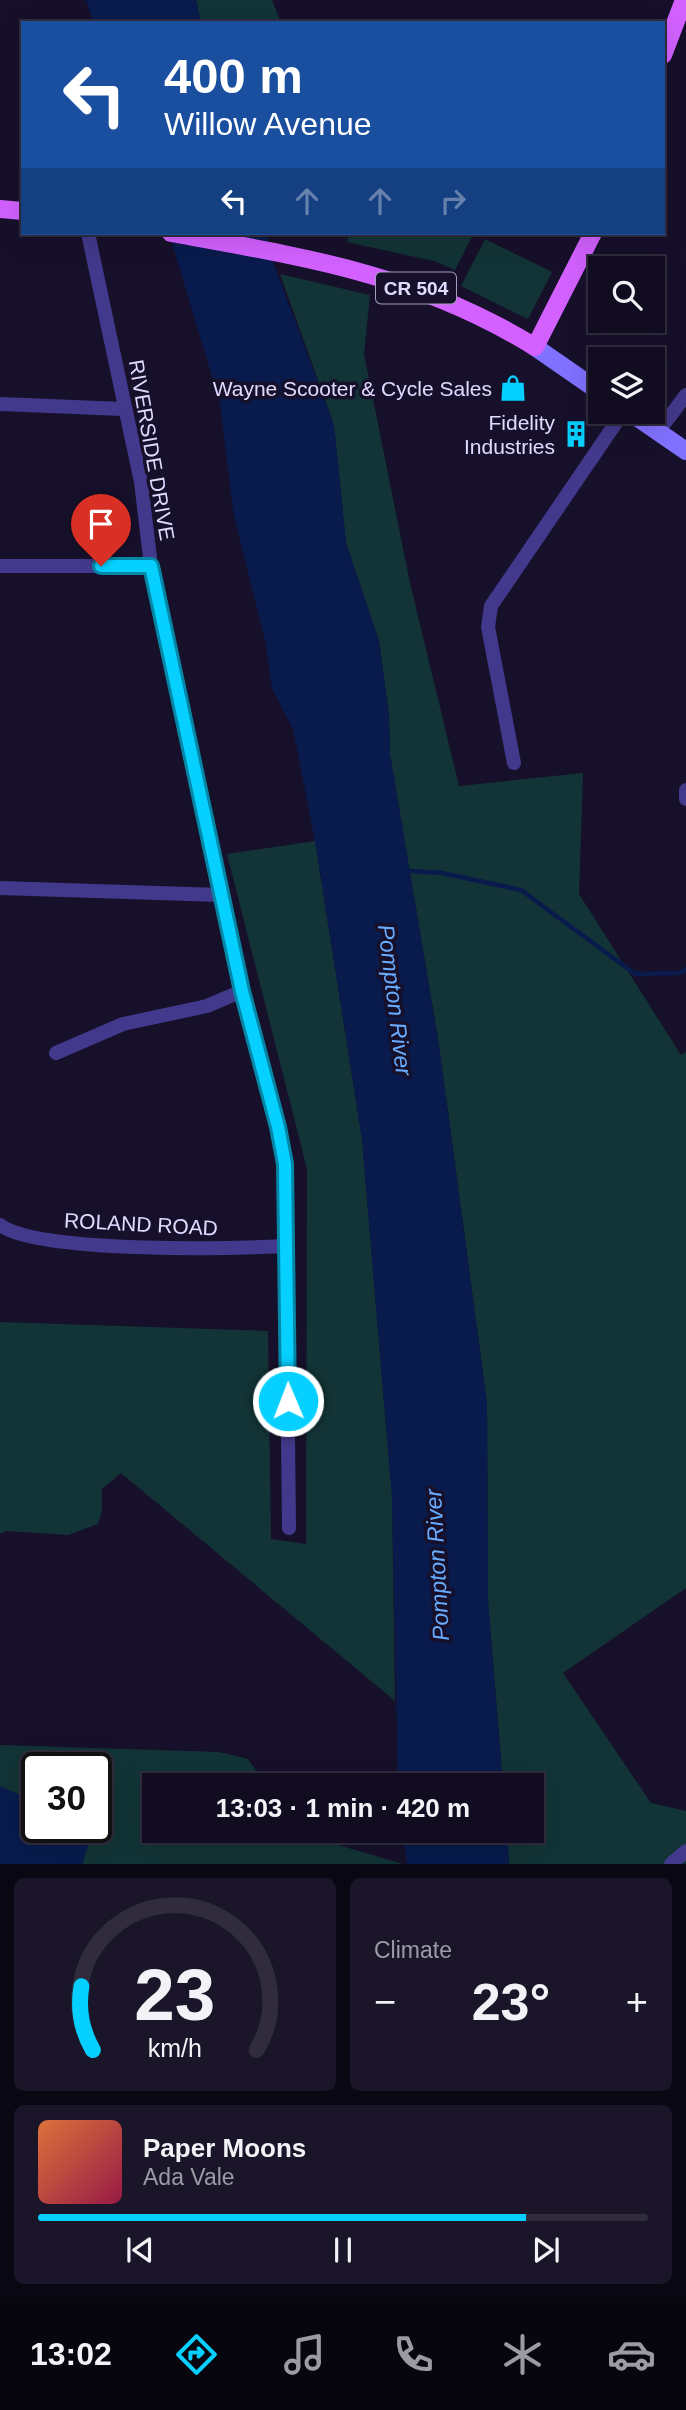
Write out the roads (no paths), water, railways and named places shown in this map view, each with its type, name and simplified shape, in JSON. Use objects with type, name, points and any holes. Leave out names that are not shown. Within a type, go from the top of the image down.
[{"type":"main road","points":[[665,50],[684,0]]},
{"type":"main road","points":[[0,209],[21,211]]},
{"type":"main road","name":"CR 504","points":[[182,235],[288,254],[376,274],[432,294],[479,315],[535,347]]},
{"type":"main road","points":[[588,384],[535,347],[592,235]]},
{"type":"main road","points":[[646,424],[686,451]]},
{"type":"street","name":"RIVERSIDE DRIVE","points":[[88,235],[141,482],[151,566],[242,991],[278,1127],[285,1164],[289,1528]]},
{"type":"street","points":[[658,432],[686,395]]},
{"type":"street","points":[[0,404],[124,409]]},
{"type":"street","points":[[514,764],[488,616],[491,606],[617,424]]},
{"type":"street","points":[[0,566],[151,566]]},
{"type":"street","points":[[686,790],[686,799]]},
{"type":"street","points":[[0,888],[221,895]]},
{"type":"street","points":[[56,1053],[123,1024],[207,1006],[242,991]]},
{"type":"street","name":"ROLAND ROAD","points":[[0,1224],[9,1232],[50,1240],[206,1251],[284,1246]]},
{"type":"street","points":[[671,1864],[686,1851]]},
{"type":"water","points":[[86,0],[196,0],[201,21],[93,21]]},
{"type":"water","name":"Pompton River","points":[[170,235],[267,235],[272,259],[334,425],[346,543],[379,641],[389,715],[390,754],[439,1045],[487,1403],[488,1600],[502,1773],[398,1773],[392,1496],[362,1139],[315,841],[293,729],[272,688],[266,645],[233,511],[220,403]]},
{"type":"water","points":[[0,1786],[21,1796],[21,1843],[90,1843],[83,1864],[0,1864]]},
{"type":"water","points":[[404,1843],[508,1843],[509,1864],[407,1864]]},
{"type":"waterway","points":[[410,871],[442,873],[521,890],[635,974],[680,973],[686,969]]},
{"type":"place","name":"Wayne Scooter & Cycle Sales","points":[[513,388]]},
{"type":"place","name":"Fidelity Industries","points":[[576,434]]}]
